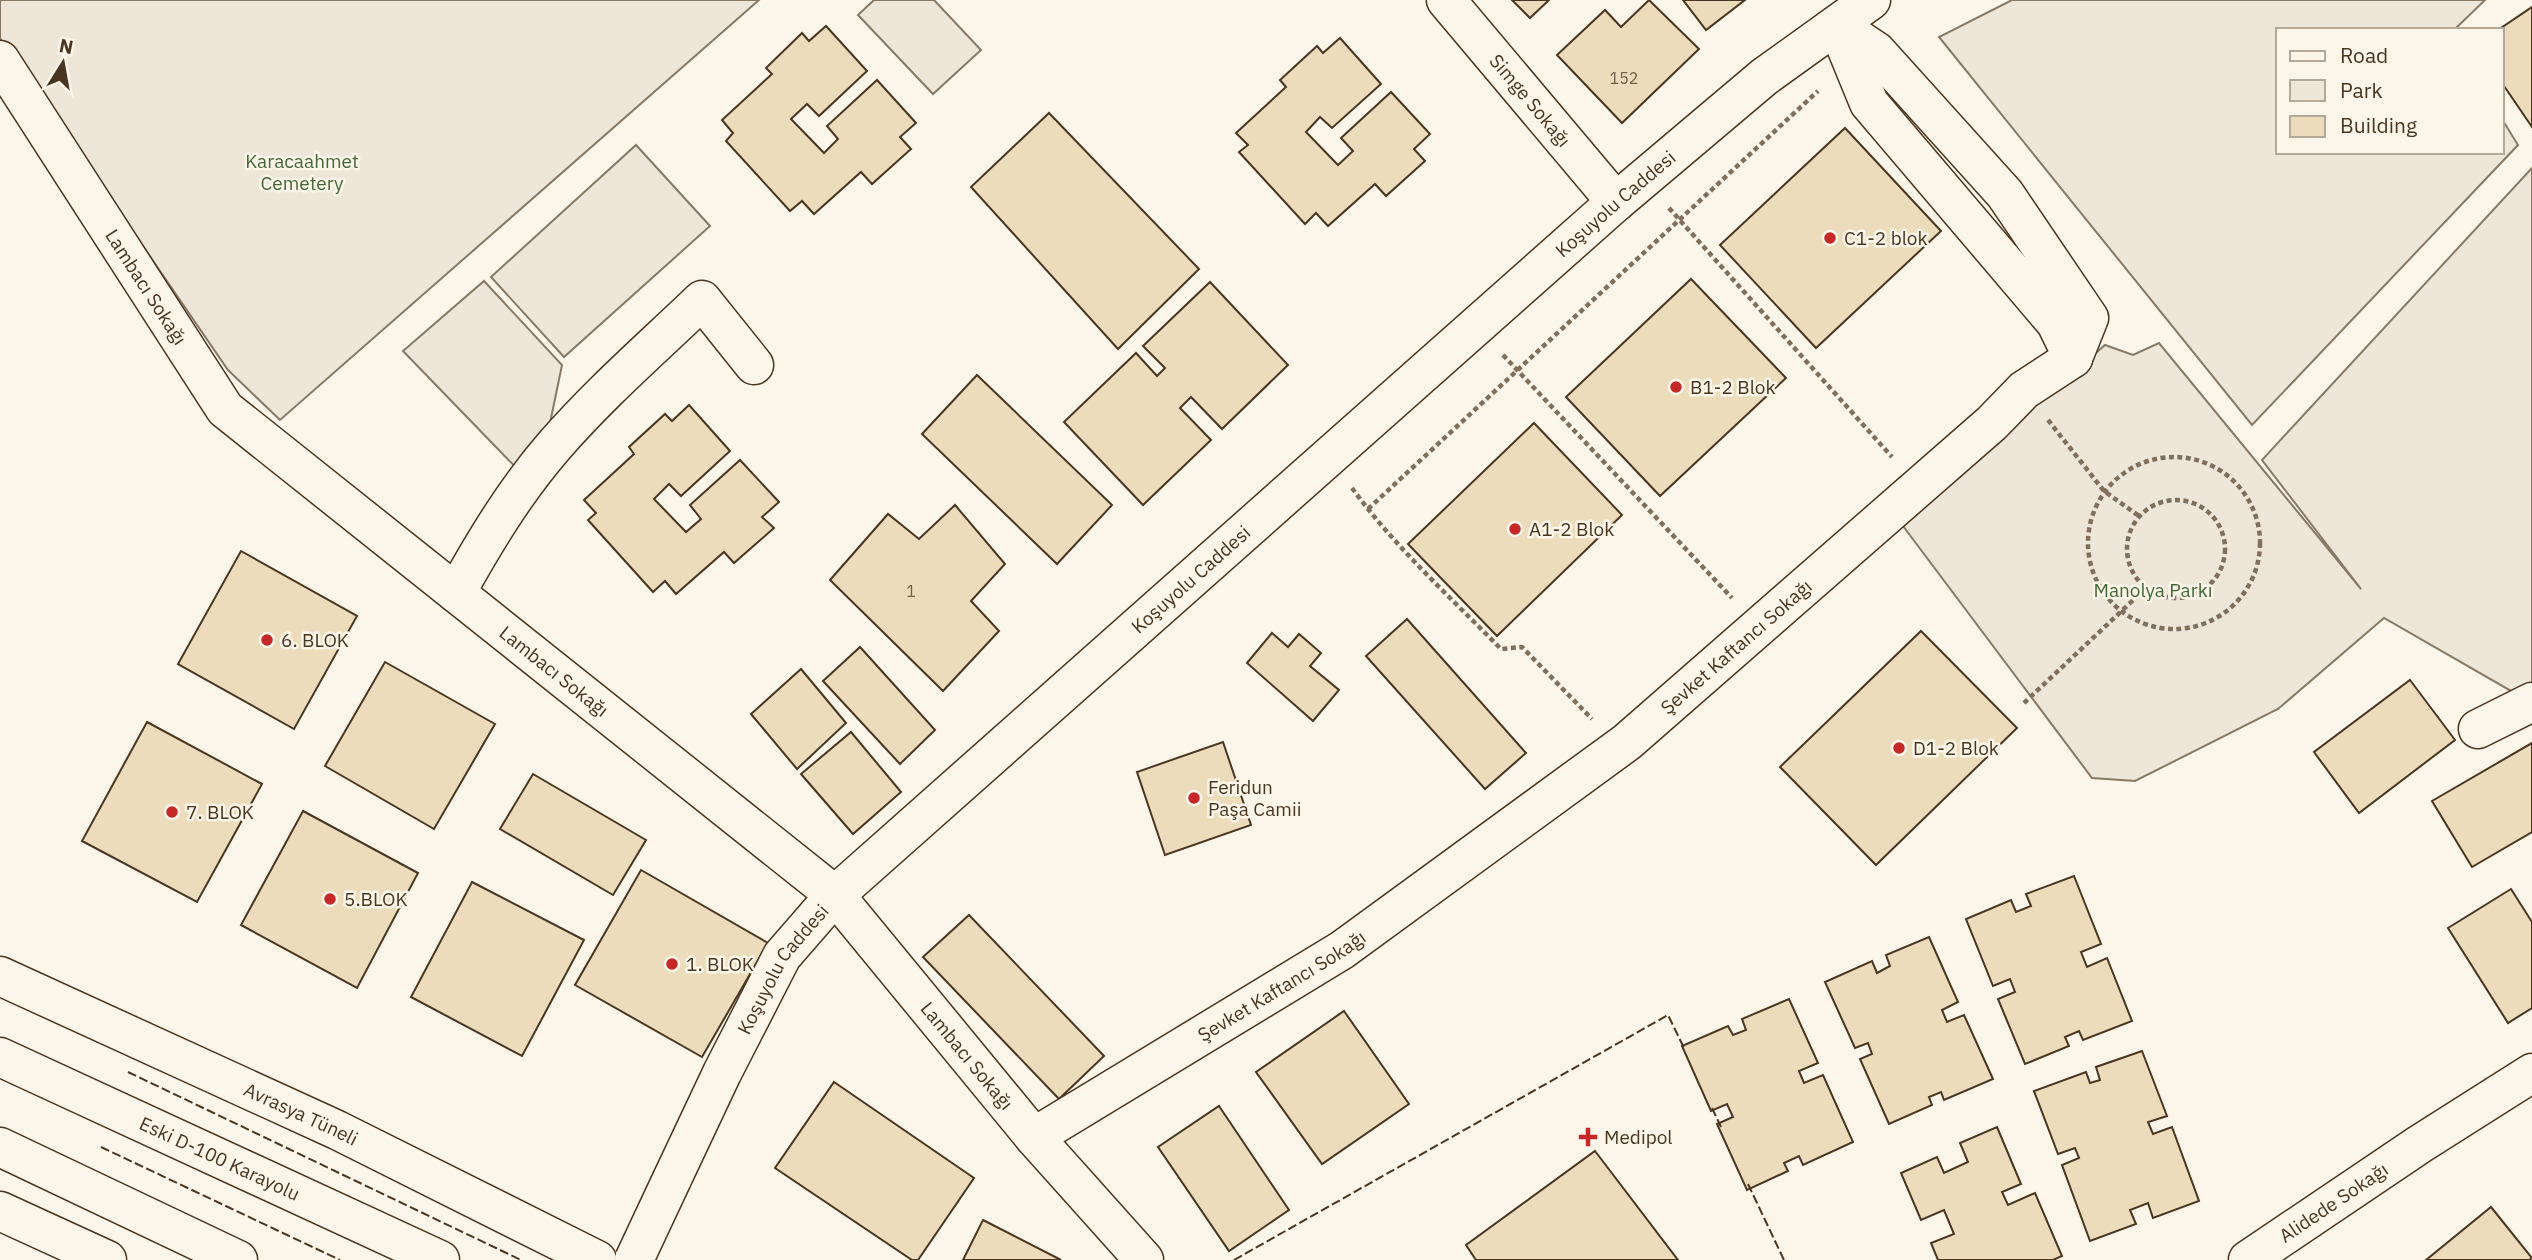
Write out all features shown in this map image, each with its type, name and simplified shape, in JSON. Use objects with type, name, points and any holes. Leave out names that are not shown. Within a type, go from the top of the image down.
[{"type":"main road","name":"Simge Sokağı","points":[[1446,0],[1629,190]]},
{"type":"main road","name":"Koşuyolu Caddesi","points":[[634,1260],[722,1073],[782,956],[835,895],[1629,190],[1764,77],[1871,0]]},
{"type":"main road","points":[[1837,25],[1869,103],[2056,323],[2073,358]]},
{"type":"main road","points":[[1837,25],[1875,51],[2005,194],[2089,318],[2073,358]]},
{"type":"main road","name":"Lambacı Sokağı","points":[[0,60],[225,409],[835,895],[1034,1137],[1144,1260]]},
{"type":"main road","points":[[456,593],[484,542],[552,447],[593,403],[702,300],[754,365]]},
{"type":"main road","name":"Şevket Kaftancı Sokağı","points":[[1034,1137],[1342,950],[1619,748],[1992,423],[2024,390],[2073,358]]},
{"type":"main road","points":[[2478,729],[2532,702]]},
{"type":"main road","name":"Avrasya Tüneli","points":[[4,971],[337,1129],[597,1260]]},
{"type":"main road","name":"Eski D-100 Karayolu","points":[[0,1057],[440,1260]]},
{"type":"main road","points":[[2420,1144],[2532,1073]]},
{"type":"main road","points":[[2420,1144],[2532,1098]]},
{"type":"main road","points":[[337,1129],[654,1260]]},
{"type":"main road","name":"Alidede Sokağı","points":[[2248,1260],[2420,1144]]},
{"type":"main road","points":[[0,1147],[237,1260]]},
{"type":"main road","points":[[0,1211],[107,1260]]},
{"type":"path","points":[[1368,509],[1852,60]]},
{"type":"path","points":[[1629,190],[1679,220],[1918,486]]},
{"type":"path","points":[[1476,326],[1759,626]]},
{"type":"path","points":[[2024,390],[2104,491],[2139,516]]},
{"type":"path","points":[[1329,456],[1368,509],[1501,649],[1522,647],[1619,748]]},
{"type":"path","points":[[2183,456],[2212,464],[2236,482],[2253,507],[2261,535],[2258,565],[2246,592],[2227,612],[2202,625],[2175,630],[2148,625],[2123,613],[2103,593],[2091,569],[2087,542],[2091,514],[2104,491],[2126,470],[2153,458],[2183,456]]},
{"type":"path","points":[[2168,501],[2184,501],[2199,506],[2212,516],[2221,529],[2225,545],[2224,561],[2218,575],[2208,587],[2193,595],[2177,598],[2161,597],[2147,588],[2135,577],[2127,546],[2131,530],[2139,516],[2152,506],[2168,501]]},
{"type":"path","points":[[2024,703],[2147,588]]},
{"type":"green space","name":"Karacaahmet Cemetery","points":[[0,0],[759,0],[280,420],[228,370],[0,38]]},
{"type":"green space","points":[[874,0],[934,0],[981,50],[933,94],[858,15]]},
{"type":"green space","points":[[2012,0],[2485,0],[2456,28],[2276,28],[2276,154],[2504,154],[2504,122],[2518,145],[2252,425],[1939,37]]},
{"type":"green space","points":[[636,145],[710,226],[564,357],[491,277]]},
{"type":"green space","name":"Manolya Parkı","points":[[2532,168],[2532,703],[2384,618],[2278,709],[2135,781],[2092,778],[1894,514],[2042,400],[2105,345],[2133,355],[2159,343],[2361,589],[2262,460]]},
{"type":"green space","points":[[484,281],[562,365],[542,462],[527,479],[403,351]]},
{"type":"building","points":[[1512,0],[1549,0],[1530,18]]},
{"type":"building","points":[[1649,0],[1699,49],[1622,123],[1557,55],[1605,10],[1621,27]]},
{"type":"building","points":[[1683,0],[1745,0],[1706,30]]},
{"type":"building","points":[[2532,7],[2532,127],[2504,86],[2504,28],[2501,28]]},
{"type":"building","points":[[826,26],[867,71],[819,116],[807,104],[791,119],[824,153],[838,139],[827,126],[877,80],[916,123],[900,137],[911,149],[872,184],[861,172],[814,214],[802,201],[790,211],[726,141],[733,133],[722,120],[772,74],[766,68],[802,33],[809,41]]},
{"type":"building","points":[[1340,38],[1381,84],[1332,128],[1320,117],[1306,132],[1338,165],[1353,151],[1341,138],[1391,92],[1430,134],[1414,149],[1425,161],[1386,196],[1375,184],[1328,226],[1316,213],[1305,224],[1239,152],[1248,145],[1236,133],[1286,87],[1280,80],[1317,46],[1323,53]]},
{"type":"building","points":[[1049,113],[1199,269],[1118,349],[971,187]]},
{"type":"building","name":"C1-2 blok","points":[[1845,128],[1941,231],[1816,348],[1720,245]]},
{"type":"building","name":"B1-2 Blok","points":[[1691,279],[1786,378],[1660,496],[1566,397]]},
{"type":"building","points":[[1210,282],[1288,365],[1222,429],[1191,397],[1180,408],[1211,440],[1143,505],[1064,422],[1136,353],[1157,376],[1165,368],[1143,346]]},
{"type":"building","points":[[977,375],[1112,505],[1057,564],[922,434]]},
{"type":"building","points":[[689,405],[730,451],[681,496],[669,484],[654,499],[686,532],[701,519],[690,505],[740,460],[779,502],[762,517],[774,528],[734,563],[724,552],[676,594],[665,581],[653,592],[588,520],[596,513],[584,500],[634,454],[629,447],[665,414],[672,421]]},
{"type":"building","name":"A1-2 Blok","points":[[1534,423],[1622,515],[1497,636],[1408,544]]},
{"type":"building","points":[[955,505],[1005,564],[971,601],[999,631],[943,691],[830,580],[888,514],[919,539]]},
{"type":"building","name":"6. BLOK","points":[[241,551],[357,616],[294,729],[178,664]]},
{"type":"building","points":[[1407,619],[1526,753],[1485,789],[1366,656]]},
{"type":"building","name":"D1-2 Blok","points":[[1921,631],[2017,728],[1876,865],[1780,767]]},
{"type":"building","points":[[1272,633],[1288,647],[1299,634],[1321,653],[1310,666],[1339,690],[1313,721],[1247,663]]},
{"type":"building","points":[[860,647],[935,730],[900,764],[823,681]]},
{"type":"building","points":[[385,662],[495,724],[434,829],[325,766]]},
{"type":"building","points":[[801,669],[846,723],[797,769],[751,714]]},
{"type":"building","points":[[2410,680],[2455,740],[2359,813],[2314,752]]},
{"type":"building","name":"7. BLOK","points":[[147,722],[262,784],[197,902],[82,841]]},
{"type":"building","points":[[851,732],[901,792],[853,834],[801,774]]},
{"type":"building","name":"Feridun Paşa Camii","points":[[1223,742],[1251,825],[1165,855],[1137,772]]},
{"type":"building","points":[[2532,743],[2532,832],[2472,867],[2432,801]]},
{"type":"building","points":[[533,774],[646,840],[613,895],[500,829]]},
{"type":"building","name":"5.BLOK","points":[[303,811],[418,873],[357,988],[241,925]]},
{"type":"building","name":"1. BLOK","points":[[641,870],[768,943],[702,1057],[575,985]]},
{"type":"building","points":[[2074,876],[2101,944],[2081,952],[2087,967],[2107,958],[2132,1021],[2083,1040],[2079,1031],[2065,1037],[2069,1046],[2025,1064],[1998,999],[2015,992],[2010,979],[1993,986],[1966,919],[2011,900],[2016,912],[2031,906],[2026,894]]},
{"type":"building","points":[[472,882],[584,940],[522,1056],[411,997]]},
{"type":"building","points":[[2511,889],[2532,922],[2532,1008],[2508,1023],[2448,928]]},
{"type":"building","points":[[969,915],[1104,1056],[1059,1099],[923,957]]},
{"type":"building","points":[[1929,937],[1958,1002],[1942,1010],[1947,1022],[1964,1015],[1993,1079],[1944,1100],[1941,1092],[1929,1097],[1932,1105],[1889,1124],[1860,1059],[1872,1054],[1868,1043],[1855,1048],[1825,982],[1872,961],[1877,973],[1890,966],[1886,955]]},
{"type":"building","points":[[1789,999],[1818,1063],[1799,1071],[1804,1083],[1823,1075],[1853,1142],[1803,1165],[1799,1156],[1784,1163],[1788,1171],[1747,1190],[1717,1124],[1733,1117],[1727,1104],[1711,1111],[1682,1046],[1728,1026],[1733,1035],[1746,1030],[1742,1019]]},
{"type":"building","points":[[1344,1011],[1409,1104],[1322,1164],[1256,1072]]},
{"type":"building","points":[[2142,1051],[2167,1116],[2148,1122],[2153,1134],[2172,1127],[2199,1201],[2153,1218],[2148,1203],[2130,1210],[2136,1224],[2090,1241],[2062,1165],[2079,1158],[2075,1148],[2058,1154],[2034,1091],[2086,1072],[2090,1083],[2100,1080],[2096,1067]]},
{"type":"building","points":[[834,1082],[974,1178],[918,1260],[912,1260],[775,1168]]},
{"type":"building","points":[[1219,1106],[1289,1210],[1229,1251],[1158,1147]]},
{"type":"building","points":[[1997,1127],[2021,1184],[2002,1192],[2008,1205],[2035,1193],[2062,1256],[2053,1260],[1938,1260],[1931,1243],[1954,1234],[1944,1210],[1921,1220],[1901,1173],[1937,1157],[1944,1173],[1968,1162],[1960,1143]]},
{"type":"building","points":[[1595,1151],[1678,1260],[1476,1260],[1466,1245]]},
{"type":"building","points":[[2491,1207],[2532,1258],[2426,1260]]},
{"type":"building","points":[[983,1220],[1061,1260],[963,1260]]},
{"type":"fence","points":[[1234,1260],[1668,1015],[1684,1048]]},
{"type":"fence","points":[[128,1072],[521,1260]]},
{"type":"fence","points":[[1712,1108],[1721,1127]]},
{"type":"fence","points":[[101,1147],[340,1260]]},
{"type":"fence","points":[[1748,1184],[1784,1260]]},
{"type":"place","name":"C1-2 blok","points":[[1830,238]]},
{"type":"place","name":"B1-2 Blok","points":[[1676,387]]},
{"type":"place","name":"A1-2 Blok","points":[[1515,529]]},
{"type":"place","name":"6. BLOK","points":[[267,640]]},
{"type":"place","name":"D1-2 Blok","points":[[1899,748]]},
{"type":"place","name":"Feridun Paşa Camii","points":[[1194,798]]},
{"type":"place","name":"7. BLOK","points":[[172,812]]},
{"type":"place","name":"5.BLOK","points":[[330,899]]},
{"type":"place","name":"1. BLOK","points":[[672,964]]},
{"type":"place","name":"Medipol","points":[[1588,1137]]}]
